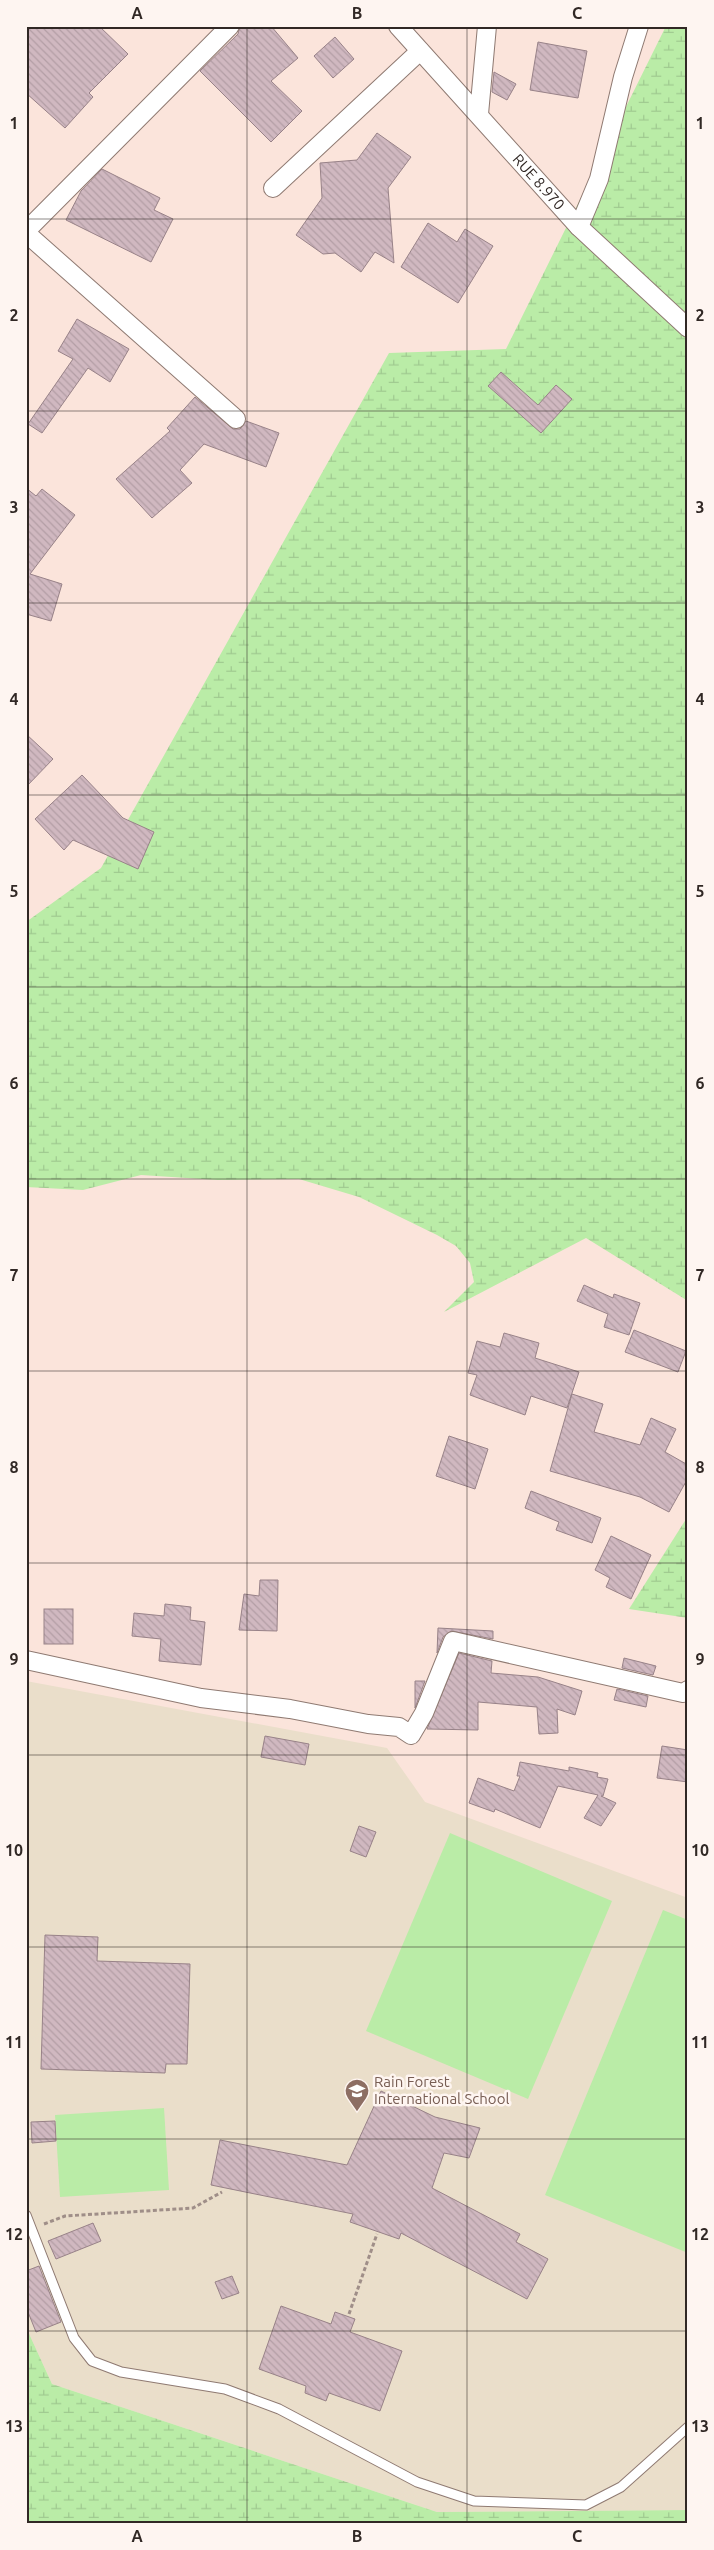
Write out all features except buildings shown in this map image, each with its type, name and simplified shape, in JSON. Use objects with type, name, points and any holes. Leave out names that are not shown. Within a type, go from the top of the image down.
[{"type":"street","points":[[230,26],[26,232],[236,419]]},
{"type":"street","name":"RUE 8.970","points":[[398,26],[579,227],[688,328]]},
{"type":"street","points":[[479,114],[487,26]]},
{"type":"street","points":[[579,227],[599,178],[623,77],[639,26]]},
{"type":"street","points":[[273,188],[420,51]]},
{"type":"street","points":[[26,1660],[238,1705],[290,1709],[368,1724],[399,1727],[411,1735],[424,1713],[453,1641],[683,1693],[688,1690]]},
{"type":"lane","points":[[26,2215],[74,2338],[92,2361],[121,2372],[225,2389],[279,2409],[417,2482],[474,2501],[586,2505],[621,2487],[688,2427]]},
{"type":"path","points":[[31,2228],[64,2216],[193,2208],[222,2192]]},
{"type":"path","points":[[349,2314],[377,2234]]},
{"type":"shaded area","name":"Rain Forest International School","points":[[26,1681],[387,1748],[425,1802],[688,1898],[688,2510],[437,2512],[52,2384],[26,2327]]},
{"type":"green space","points":[[666,26],[688,26],[688,1301],[586,1238],[444,1312],[474,1282],[470,1263],[456,1246],[359,1197],[299,1179],[218,1180],[141,1175],[83,1190],[26,1187],[26,922],[101,868],[389,353],[506,349]]},
{"type":"green space","points":[[688,1516],[688,1618],[629,1609]]},
{"type":"green space","points":[[450,1833],[612,1901],[528,2099],[366,2031]]},
{"type":"green space","points":[[663,1910],[688,1920],[688,2253],[545,2195]]},
{"type":"green space","points":[[164,2108],[169,2190],[60,2197],[55,2115]]},
{"type":"green space","points":[[26,2327],[52,2384],[437,2512],[688,2510],[688,2524],[26,2524]]},
{"type":"place","name":"Rain Forest International School","points":[[357,2112]]}]
